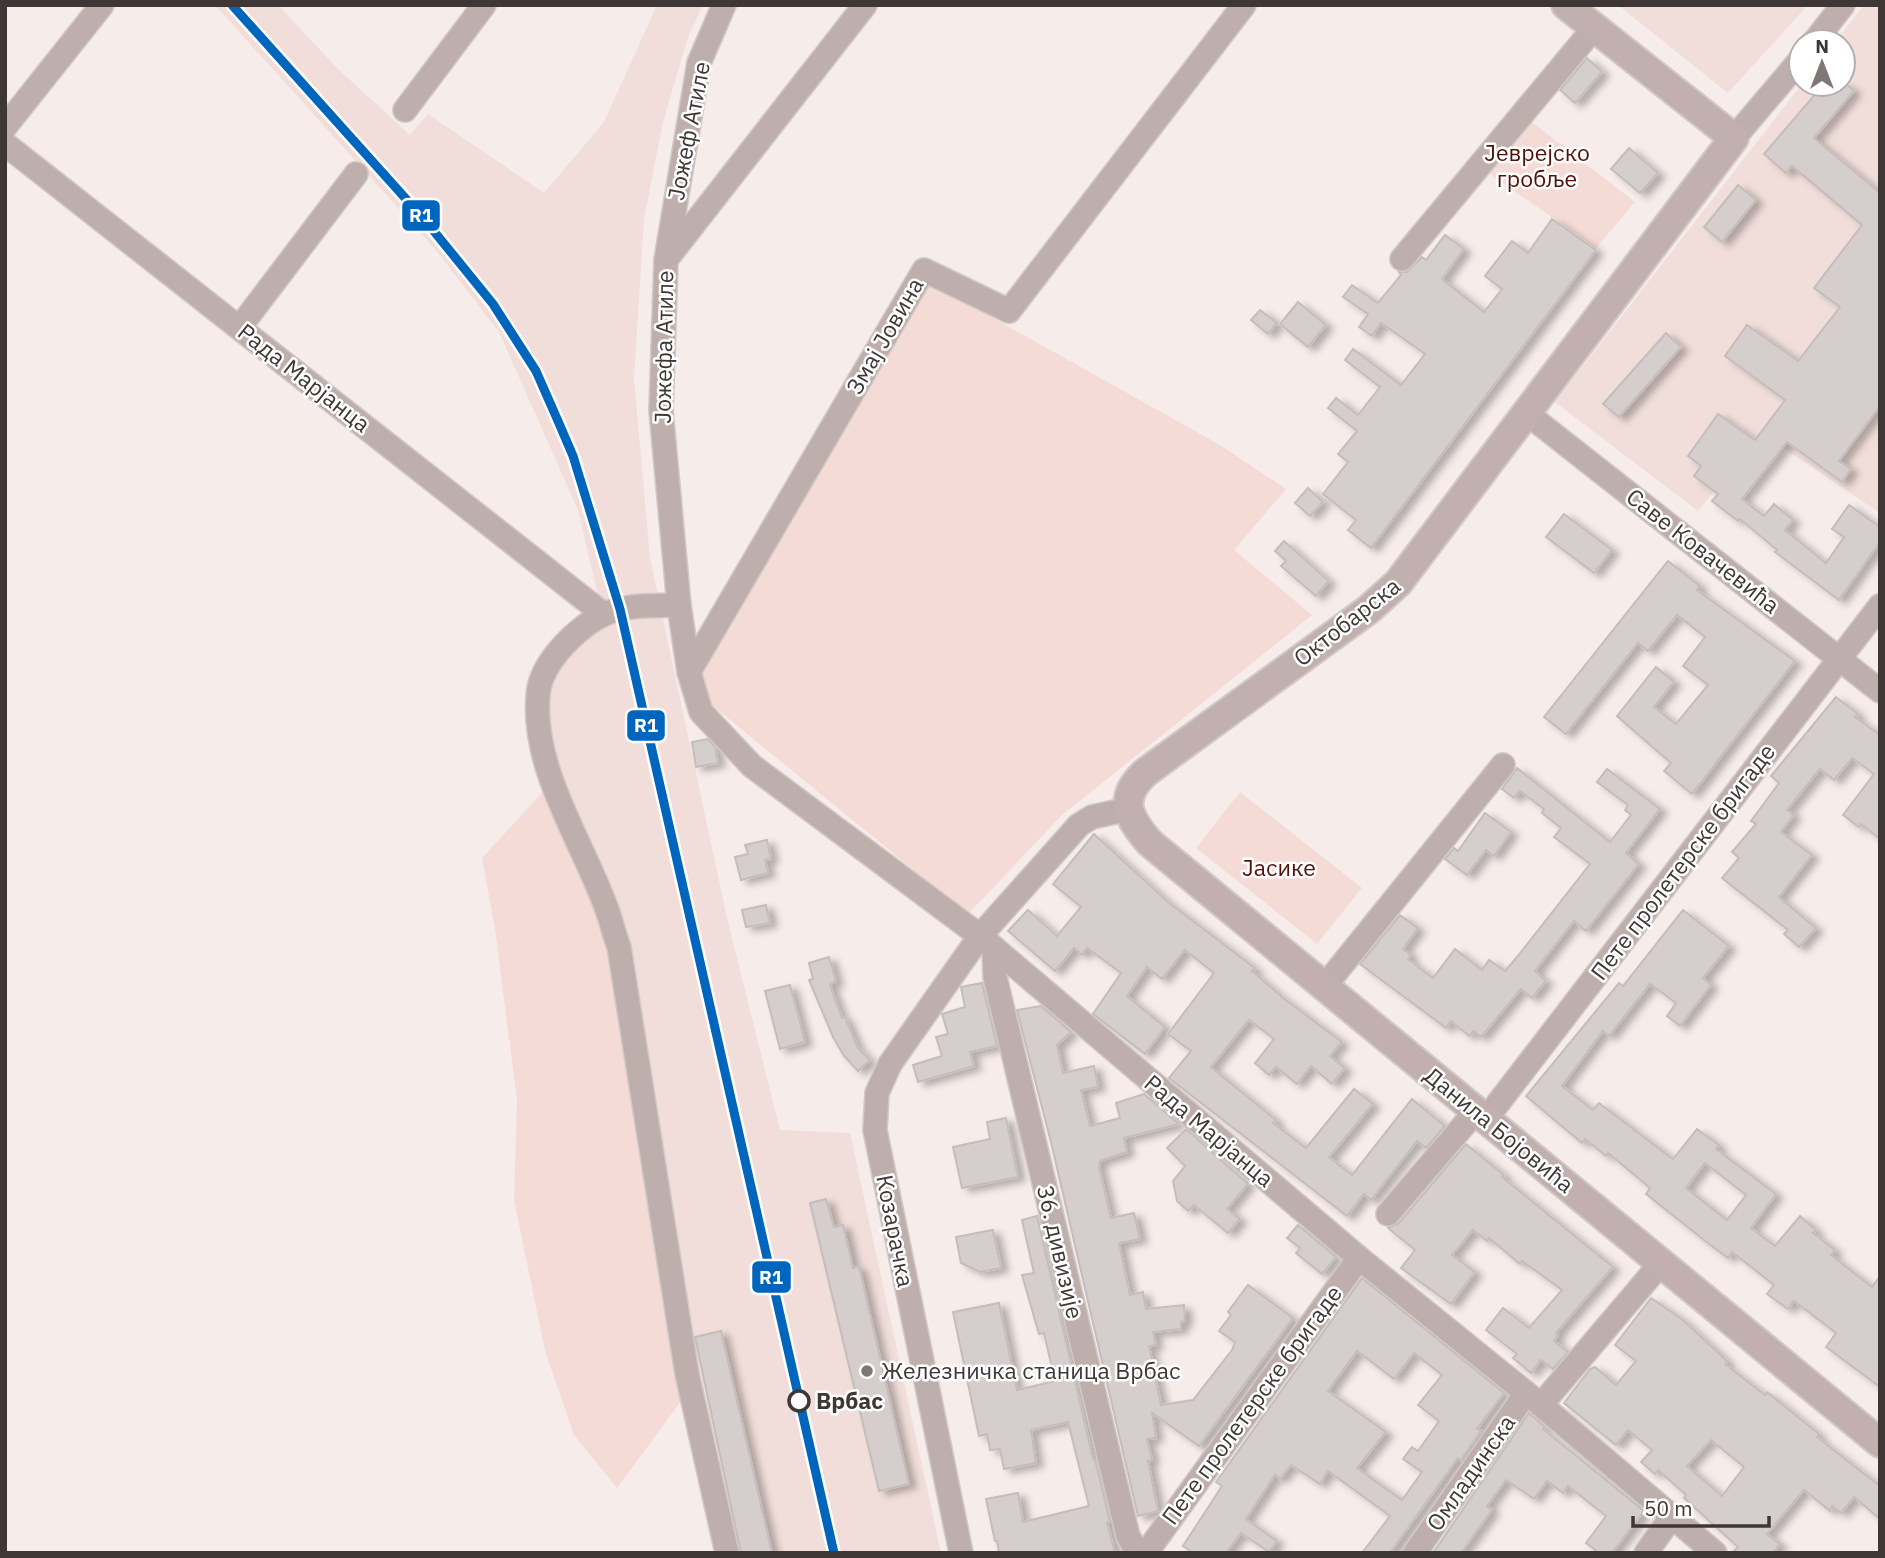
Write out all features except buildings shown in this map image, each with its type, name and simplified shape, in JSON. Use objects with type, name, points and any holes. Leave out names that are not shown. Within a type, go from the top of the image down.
[{"type":"main road","points":[[1566,5],[1734,138]]},
{"type":"main road","name":"Октобарска","points":[[1129,809],[1131,790],[1146,772],[1368,610],[1398,583],[1734,138]]},
{"type":"main road","name":"Данила Бојовића","points":[[1129,809],[1132,821],[1150,844],[1880,1443]]},
{"type":"street","points":[[5,127],[102,5]]},
{"type":"street","points":[[405,110],[484,5]]},
{"type":"street","name":"Јожеф Атиле","points":[[666,260],[699,64],[724,5]]},
{"type":"street","name":"Јожефа Атиле","points":[[701,712],[689,672],[679,605],[661,411],[666,260],[865,5]]},
{"type":"street","name":"Змај Јовина","points":[[689,672],[924,270],[1009,311],[1244,5]]},
{"type":"street","points":[[1825,28],[1843,5]]},
{"type":"street","points":[[1402,260],[1594,28]]},
{"type":"street","points":[[1734,138],[1787,76]]},
{"type":"street","name":"Рада Марјанца","points":[[5,144],[602,613]]},
{"type":"street","points":[[240,327],[356,174]]},
{"type":"street","name":"Саве Ковачевића","points":[[1525,412],[1880,691]]},
{"type":"street","points":[[679,605],[633,606],[602,613],[567,643],[548,666],[540,684],[538,712],[552,782],[607,908],[619,947],[687,1374],[727,1553]]},
{"type":"street","name":"Пете пролетерске бригаде","points":[[1388,1214],[1481,1115],[1880,606]]},
{"type":"street","name":"Рада Марјанца","points":[[701,712],[731,747],[752,766],[987,942],[1359,1258],[1533,1399],[1715,1553]]},
{"type":"street","points":[[1324,987],[1503,765]]},
{"type":"street","points":[[987,942],[1079,825],[1091,817],[1129,809]]},
{"type":"street","name":"Козарачка","points":[[961,1553],[877,1144],[875,1111],[877,1094],[890,1064],[987,942]]},
{"type":"street","name":"36. дивизије","points":[[987,942],[1128,1536],[1138,1553]]},
{"type":"street","name":"Пете пролетерске бригаде","points":[[1146,1553],[1359,1258]]},
{"type":"street","name":"Омладинска","points":[[1415,1553],[1533,1399],[1662,1262]]},
{"type":"street","points":[[1646,1553],[1672,1516]]},
{"type":"shaded area","points":[[215,5],[278,5],[338,69],[410,135],[428,114],[544,193],[604,122],[657,5],[703,5],[688,37],[663,122],[644,219],[634,379],[650,558],[727,918],[780,1130],[850,1133],[941,1553],[727,1553],[552,782],[540,684],[602,613],[578,510],[499,332],[435,249]]},
{"type":"shaded area","points":[[1618,5],[1808,5],[1728,93]]},
{"type":"shaded area","points":[[1864,5],[1880,5],[1880,513],[1761,433],[1698,511],[1555,402],[1791,98],[1857,98],[1857,28],[1846,28]]},
{"type":"green space","name":"Јеврејско гробље","points":[[1529,120],[1635,202],[1596,248],[1487,172]]},
{"type":"green space","points":[[934,285],[1220,445],[1286,489],[1234,550],[1312,615],[1062,815],[970,912],[964,911],[708,702],[700,667],[920,289]]},
{"type":"green space","points":[[552,782],[607,907],[690,1389],[617,1488],[574,1435],[545,1351],[514,1200],[517,1100],[495,929],[482,858]]},
{"type":"green space","name":"Јасике","points":[[1240,792],[1362,888],[1317,944],[1196,848]]},
{"type":"transit line","name":"R1","points":[[232,5],[424,219],[493,304],[536,371],[573,456],[620,609],[834,1553]]},
{"type":"place","name":"Железничка станица Врбас","points":[[867,1371]]},
{"type":"place","name":"Врбас","points":[[799,1401]]}]
